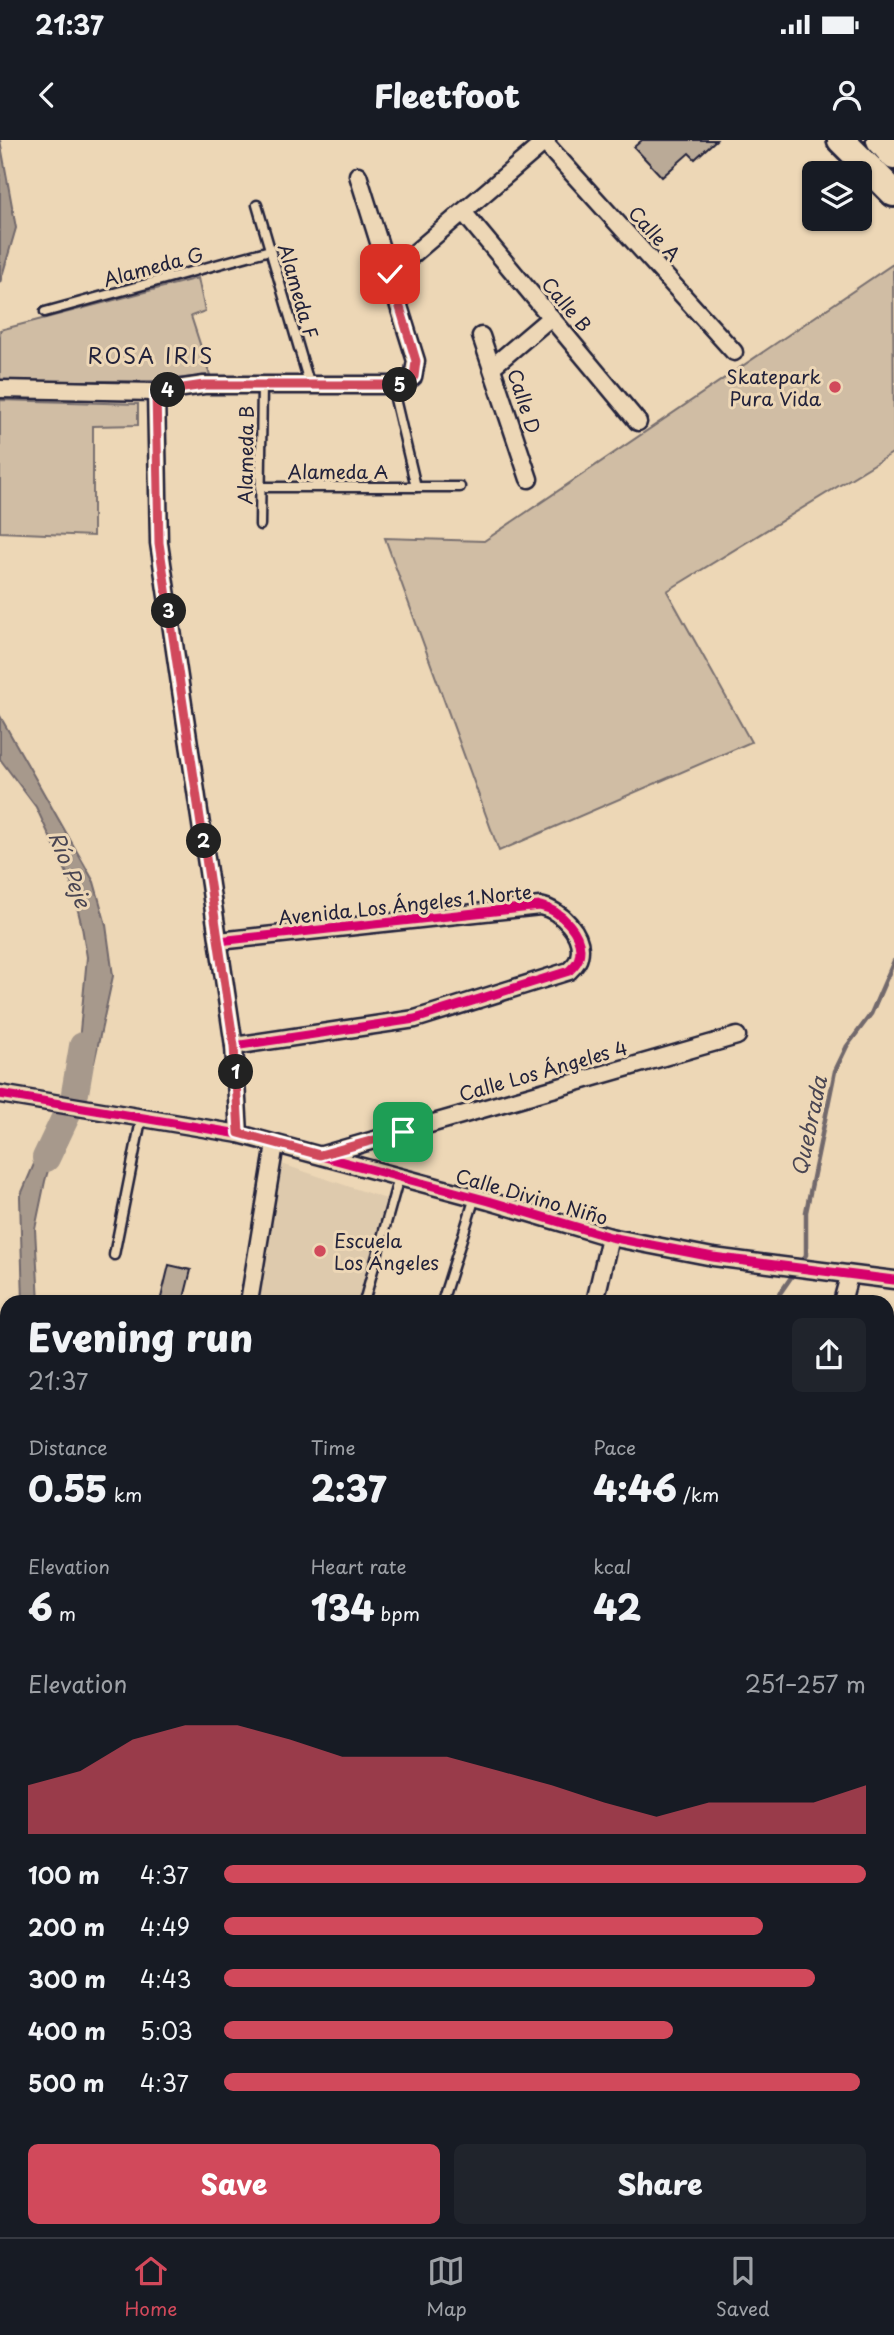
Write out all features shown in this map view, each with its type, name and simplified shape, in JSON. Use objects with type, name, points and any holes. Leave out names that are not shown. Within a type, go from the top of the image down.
[{"type":"highway","points":[[841,140],[894,192]]},
{"type":"highway","points":[[880,140],[894,156]]},
{"type":"street","points":[[390,274],[546,141]]},
{"type":"street","name":"Calle A","points":[[546,141],[734,352]]},
{"type":"street","points":[[0,389],[156,392],[204,385],[402,385],[414,377],[416,361],[358,175]]},
{"type":"street","name":"Calle B","points":[[464,213],[638,422]]},
{"type":"street","points":[[492,367],[551,317]]},
{"type":"street","name":"Calle D","points":[[481,336],[529,479]]},
{"type":"street","points":[[156,392],[159,543],[234,1046],[239,1133]]},
{"type":"street","name":"Avenida Los Ángeles 1 Norte","points":[[219,941],[540,906],[553,909],[565,919],[580,949],[579,960],[569,971],[415,1019],[234,1046]]},
{"type":"street","name":"Calle Los Ángeles 4","points":[[320,1155],[737,1036]]},
{"type":"street","name":"Calle Divino Niño","points":[[0,1094],[142,1115],[239,1133],[610,1237],[713,1257],[894,1280]]},
{"type":"street","points":[[250,1295],[275,1144]]},
{"type":"street","points":[[597,1295],[610,1237]]},
{"type":"street","points":[[844,1295],[849,1276]]},
{"type":"lane","name":"Alameda F","points":[[257,205],[310,386]]},
{"type":"lane","name":"Alameda G","points":[[45,312],[270,250]]},
{"type":"lane","name":"Alameda B","points":[[260,525],[261,385]]},
{"type":"lane","name":"Alameda A","points":[[392,386],[416,487]]},
{"type":"lane","name":"Alameda A","points":[[260,487],[460,487]]},
{"type":"lane","points":[[114,1255],[142,1115]]},
{"type":"lane","points":[[366,1295],[399,1177]]},
{"type":"lane","points":[[444,1295],[475,1197]]},
{"type":"shaded area","points":[[893,264],[894,452],[667,591],[751,742],[499,851],[385,538],[484,541]]},
{"type":"shaded area","points":[[198,278],[205,311],[191,316],[210,375],[158,381],[0,381],[0,330]]},
{"type":"shaded area","points":[[0,400],[138,404],[138,425],[93,426],[93,536],[0,532]]},
{"type":"shaded area","name":"Escuela Los Ángeles","points":[[282,1164],[389,1200],[362,1295],[257,1295]]},
{"type":"water","points":[[0,140],[16,228],[0,283]]},
{"type":"water","points":[[0,716],[94,882],[106,925],[113,976],[94,1063],[79,1084],[77,1063],[87,957],[82,927],[71,882],[36,807],[0,759]]},
{"type":"water","points":[[61,1125],[35,1229],[39,1295],[23,1295],[20,1197],[37,1157]]},
{"type":"building","points":[[642,140],[716,140],[695,159],[689,153],[662,177],[634,147]]},
{"type":"building","points":[[169,1265],[191,1270],[185,1295],[162,1295]]},
{"type":"waterway","name":"Quebrada","points":[[799,1265],[806,1255],[806,1212],[835,1071],[847,1046],[871,1014],[894,961]]},
{"type":"waterway","name":"Río Peje","points":[[75,1093],[83,1046]]},
{"type":"waterway","name":"Río Peje","points":[[46,1158],[66,1116]]},
{"type":"waterway","name":"Quebrada","points":[[779,1295],[794,1273]]},
{"type":"cycle path","points":[[219,941],[540,906],[555,912],[569,924],[575,932],[580,948],[578,961],[569,971],[415,1019],[234,1046]]},
{"type":"cycle path","points":[[0,1094],[239,1134],[489,1201],[610,1237],[713,1257],[894,1280]]},
{"type":"place","name":"Skatepark Pura Vida","points":[[835,387]]},
{"type":"place","name":"Escuela Los Ángeles","points":[[320,1251]]},
{"type":"district","name":"ROSA IRIS","points":[[151,355]]},
{"type":"route","points":[[390,274],[416,361],[414,377],[402,385],[204,385],[156,392],[159,543],[234,1046],[239,1133],[320,1155],[403,1132]]}]
